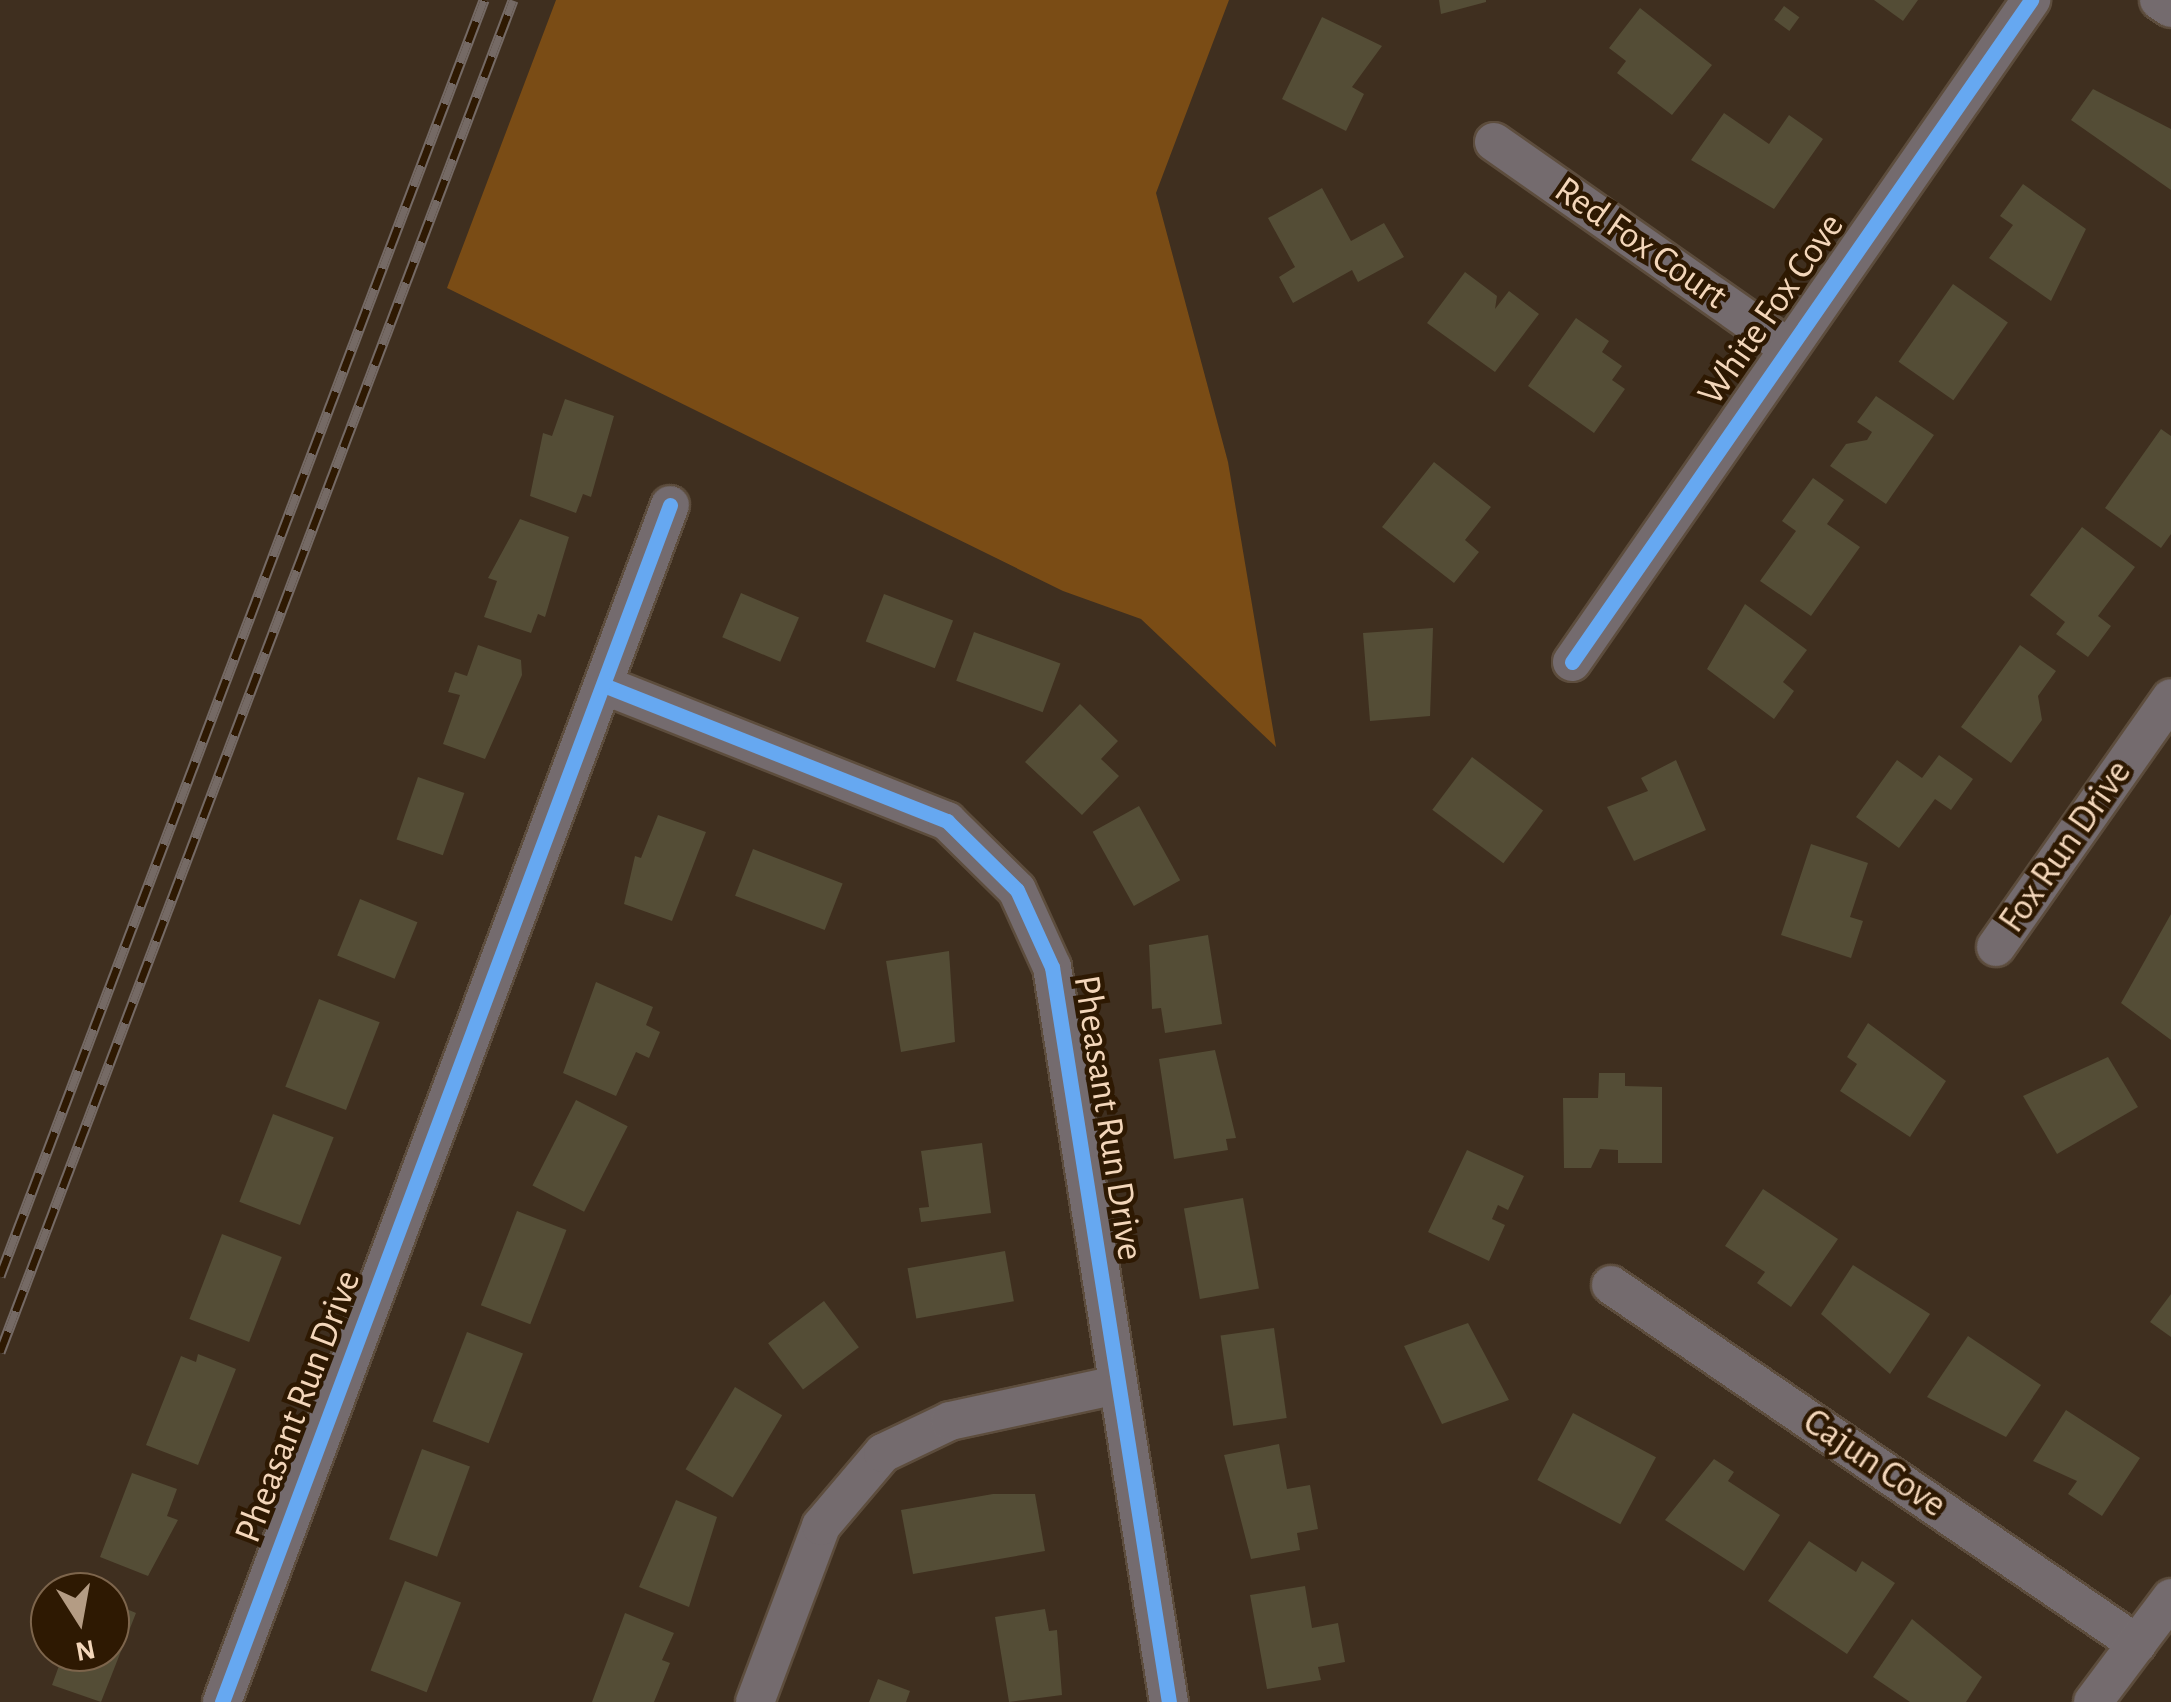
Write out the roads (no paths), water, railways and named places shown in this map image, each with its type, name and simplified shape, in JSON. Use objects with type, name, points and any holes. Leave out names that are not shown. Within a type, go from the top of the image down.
[{"type":"street","name":"White Fox Cove","points":[[1572,662],[1785,346],[2031,0]]},
{"type":"street","points":[[2159,0],[2171,8]]},
{"type":"street","name":"Red Fox Court","points":[[1494,142],[1785,346]]},
{"type":"street","name":"Pheasant Run Drive","points":[[222,1702],[606,686],[670,506]]},
{"type":"street","name":"Pheasant Run Drive","points":[[606,686],[948,821],[1018,890],[1052,968],[1169,1702]]},
{"type":"street","name":"Fox Run Drive","points":[[1996,947],[2171,698]]},
{"type":"street","name":"Cajun Cove","points":[[1611,1284],[2137,1644]]},
{"type":"street","points":[[755,1702],[820,1526],[883,1453],[950,1421],[1116,1385]]},
{"type":"street","points":[[2093,1702],[2171,1598]]},
{"type":"railway","points":[[0,1276],[484,0]]},
{"type":"railway","points":[[0,1352],[513,0]]}]
